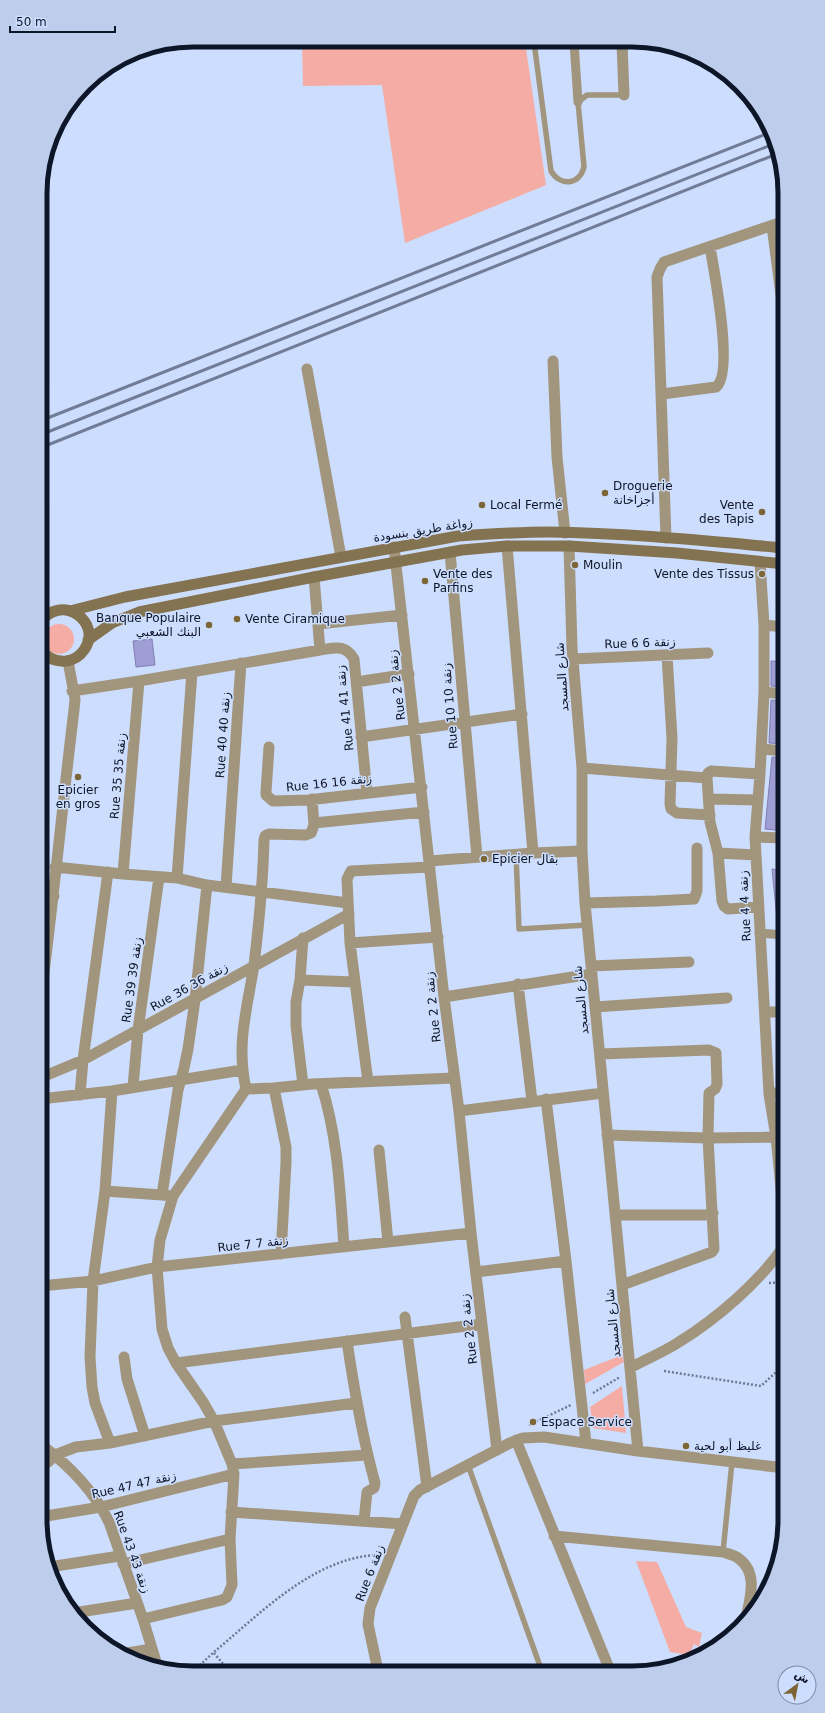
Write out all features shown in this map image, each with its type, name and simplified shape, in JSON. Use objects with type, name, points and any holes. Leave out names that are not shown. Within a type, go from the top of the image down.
[{"type":"main road","name":"زواغة طريق بنسودة","points":[[47,615],[54,611],[70,611],[125,597],[458,536],[497,533],[565,532],[666,538],[778,547]]},
{"type":"main road","points":[[88,640],[112,623],[125,616],[139,612],[314,577],[337,574],[396,561],[450,552],[507,546],[569,546],[678,553],[778,563]]},
{"type":"main road","points":[[47,656],[52,659],[68,661],[80,655],[85,648],[88,640],[88,631],[85,622],[78,615],[70,611]]},
{"type":"main road","points":[[47,661],[52,659]]},
{"type":"street","points":[[574,47],[578,102]]},
{"type":"street","points":[[622,47],[624,94]]},
{"type":"street","points":[[666,538],[657,277],[664,262],[778,224]]},
{"type":"street","points":[[772,226],[778,263]]},
{"type":"street","points":[[662,394],[716,387],[721,381],[723,375],[723,335],[710,247]]},
{"type":"street","points":[[553,361],[557,457],[565,532]]},
{"type":"street","points":[[307,369],[341,557]]},
{"type":"street","points":[[507,546],[533,853]]},
{"type":"street","name":"شارع المسجد","points":[[569,546],[573,659],[582,768],[582,851],[585,903],[638,1451]]},
{"type":"street","name":"Rue 2 زنقة 2","points":[[394,547],[422,787],[444,997],[459,1111],[471,1233],[497,1450]]},
{"type":"street","name":"Rue 10 زنقة 10","points":[[450,552],[477,857]]},
{"type":"street","name":"Rue 4 زنقة 4","points":[[760,562],[764,625],[764,692],[755,837],[759,933],[769,1094],[778,1157]]},
{"type":"street","points":[[72,691],[320,650],[314,577]]},
{"type":"street","points":[[318,624],[402,615]]},
{"type":"street","points":[[764,625],[778,626]]},
{"type":"street","name":"Rue 41 زنقة 41","points":[[320,650],[339,647],[350,653],[354,659],[367,793]]},
{"type":"street","name":"Rue 6 زنقة 6","points":[[573,659],[708,653]]},
{"type":"street","points":[[667,655],[672,738],[671,809],[678,813],[710,815]]},
{"type":"street","points":[[47,950],[54,896],[55,867],[75,700],[72,691],[68,661]]},
{"type":"street","name":"Rue 40 زنقة 40","points":[[226,887],[241,663]]},
{"type":"street","points":[[177,878],[192,672]]},
{"type":"street","points":[[356,682],[409,674]]},
{"type":"street","name":"Rue 35 زنقة 35","points":[[123,874],[139,681]]},
{"type":"street","points":[[764,692],[778,693]]},
{"type":"street","points":[[361,737],[522,714]]},
{"type":"street","name":"Rue 16 زنقة 16","points":[[269,747],[266,792],[269,799],[273,801],[312,799],[422,787]]},
{"type":"street","points":[[761,749],[778,750]]},
{"type":"street","points":[[582,768],[707,778]]},
{"type":"street","points":[[758,907],[728,909],[724,906],[722,901],[718,853],[710,815],[707,778],[708,773],[711,771],[760,774]]},
{"type":"street","points":[[168,1195],[246,1090],[242,1070],[242,1036],[253,966],[262,892],[264,840],[265,836],[274,834],[306,835],[311,833],[314,823],[312,799]]},
{"type":"street","points":[[709,799],[758,800]]},
{"type":"street","points":[[314,823],[424,812]]},
{"type":"street","points":[[755,837],[778,838]]},
{"type":"street","points":[[585,903],[694,899],[697,891],[697,848]]},
{"type":"street","points":[[368,1082],[350,943],[347,879],[351,871],[430,864],[477,857],[582,851]]},
{"type":"street","points":[[718,853],[756,855]]},
{"type":"street","points":[[55,867],[177,878],[207,885],[262,892],[348,908]]},
{"type":"street","points":[[80,1095],[83,1060],[108,872]]},
{"type":"street","name":"Rue 39 زنقة 39","points":[[132,1087],[138,1030],[159,876]]},
{"type":"street","points":[[143,1619],[225,1599],[230,1592],[232,1585],[230,1539],[233,1469],[214,1421],[203,1402],[176,1363],[168,1348],[162,1330],[158,1268],[160,1240],[168,1195],[178,1090],[188,1049],[195,1000],[207,885]]},
{"type":"street","points":[[47,896],[54,896]]},
{"type":"street","name":"Rue 36 زنقة 36","points":[[47,1075],[83,1060],[195,1000],[303,938],[348,908]]},
{"type":"street","points":[[759,933],[778,934]]},
{"type":"street","points":[[350,943],[438,937]]},
{"type":"street","points":[[303,938],[300,980],[296,1002],[296,1026],[303,1085]]},
{"type":"street","points":[[444,997],[591,970],[690,962]]},
{"type":"street","points":[[300,980],[355,982]]},
{"type":"street","points":[[518,984],[532,1101]]},
{"type":"street","points":[[595,1007],[727,998]]},
{"type":"street","points":[[765,1012],[778,1012]]},
{"type":"street","points":[[600,1054],[714,1051],[716,1053],[716,1087],[709,1093],[708,1138],[715,1246],[712,1252],[622,1285]]},
{"type":"street","points":[[47,1098],[112,1091],[242,1070]]},
{"type":"street","points":[[246,1090],[303,1085],[454,1078]]},
{"type":"street","points":[[321,1084],[335,1140],[344,1247]]},
{"type":"street","points":[[274,1088],[286,1155],[281,1254]]},
{"type":"street","points":[[110,1443],[95,1403],[90,1357],[93,1281],[105,1191],[112,1091]]},
{"type":"street","points":[[459,1111],[603,1093]]},
{"type":"street","points":[[769,1094],[778,1093]]},
{"type":"street","points":[[546,1099],[586,1443]]},
{"type":"street","points":[[608,1134],[708,1138],[776,1137]]},
{"type":"street","points":[[379,1150],[388,1242]]},
{"type":"street","points":[[105,1191],[168,1195]]},
{"type":"street","points":[[615,1215],[713,1213]]},
{"type":"street","name":"Rue 7 زنقة 7","points":[[47,1285],[93,1281],[158,1268],[471,1233]]},
{"type":"street","points":[[630,1368],[678,1343],[705,1325],[752,1284],[778,1254]]},
{"type":"street","points":[[476,1272],[566,1262]]},
{"type":"street","points":[[405,1317],[424,1488],[516,1440],[530,1437],[544,1437],[638,1451],[778,1467]]},
{"type":"street","points":[[176,1363],[482,1324]]},
{"type":"street","points":[[347,1341],[356,1403],[367,1455],[375,1483],[374,1488],[367,1492],[365,1496],[364,1521]]},
{"type":"street","points":[[124,1357],[127,1379],[145,1436]]},
{"type":"street","points":[[47,1462],[55,1455],[76,1447],[110,1443],[214,1421],[356,1403]]},
{"type":"street","points":[[516,1440],[608,1666]]},
{"type":"street","name":"Rue 43 زنقة 43","points":[[47,1449],[80,1479],[101,1507],[108,1522],[143,1619],[156,1661]]},
{"type":"street","name":"Rue 47 زنقة 47","points":[[47,1515],[101,1507],[233,1469],[367,1455]]},
{"type":"street","name":"Rue 6 زنقة","points":[[377,1666],[368,1624],[372,1602],[414,1496],[424,1488]]},
{"type":"street","points":[[232,1512],[403,1524]]},
{"type":"street","points":[[554,1536],[723,1552],[738,1558],[748,1568],[752,1582],[747,1610]]},
{"type":"street","points":[[55,1566],[122,1560],[230,1539]]},
{"type":"street","points":[[80,1612],[137,1603]]},
{"type":"street","points":[[132,1652],[152,1649]]},
{"type":"lane","points":[[535,47],[551,171],[556,178],[564,182],[574,180],[580,177],[584,167],[578,102],[587,95],[624,94]]},
{"type":"lane","points":[[516,854],[520,929],[587,925]]},
{"type":"lane","points":[[723,1552],[732,1462]]},
{"type":"lane","points":[[468,1465],[540,1666]]},
{"type":"path","points":[[664,1371],[761,1386],[778,1370]]},
{"type":"path","points":[[198,1666],[277,1600],[311,1576],[353,1559],[390,1555]]},
{"type":"path","points":[[214,1653],[225,1666]]},
{"type":"shaded area","points":[[302,47],[526,47],[546,185],[405,243],[382,85],[303,86]]},
{"type":"shaded area","points":[[53,625],[65,625],[70,628],[73,633],[73,645],[70,650],[59,654],[48,650],[48,628]]},
{"type":"shaded area","points":[[622,1355],[624,1362],[585,1384],[584,1370]]},
{"type":"shaded area","points":[[622,1386],[626,1433],[593,1428],[590,1407]]},
{"type":"shaded area","points":[[636,1561],[657,1562],[686,1627],[702,1633],[699,1647],[694,1644],[689,1654],[670,1652]]},
{"type":"building","points":[[152,639],[155,665],[136,667],[133,641]]},
{"type":"building","points":[[771,661],[778,662],[778,686],[771,686]]},
{"type":"building","points":[[771,700],[778,700],[778,744],[769,743]]},
{"type":"building","points":[[772,757],[778,757],[778,830],[765,829]]},
{"type":"building","points":[[772,869],[778,870],[777,919]]},
{"type":"railway","points":[[47,418],[766,134]]},
{"type":"railway","points":[[47,432],[770,145]]},
{"type":"railway","points":[[47,445],[773,155]]},
{"type":"place","name":"Droguerie أجزاخانة","points":[[605,493]]},
{"type":"place","name":"Local Fermé","points":[[482,505]]},
{"type":"place","name":"Vente des Tapis","points":[[762,512]]},
{"type":"place","name":"Moulin","points":[[575,565]]},
{"type":"place","name":"Vente des Tissus","points":[[762,574]]},
{"type":"place","name":"Vente des Parfins","points":[[425,581]]},
{"type":"place","name":"Vente Ciramique","points":[[237,619]]},
{"type":"place","name":"Banque Populaire البنك الشعبي","points":[[209,625]]},
{"type":"place","name":"Epicier en gros","points":[[78,777]]},
{"type":"place","name":"Epicier بقال","points":[[484,859]]},
{"type":"place","name":"Espace Service","points":[[533,1422]]},
{"type":"place","name":"غليظ أبو لحية","points":[[686,1446]]}]
